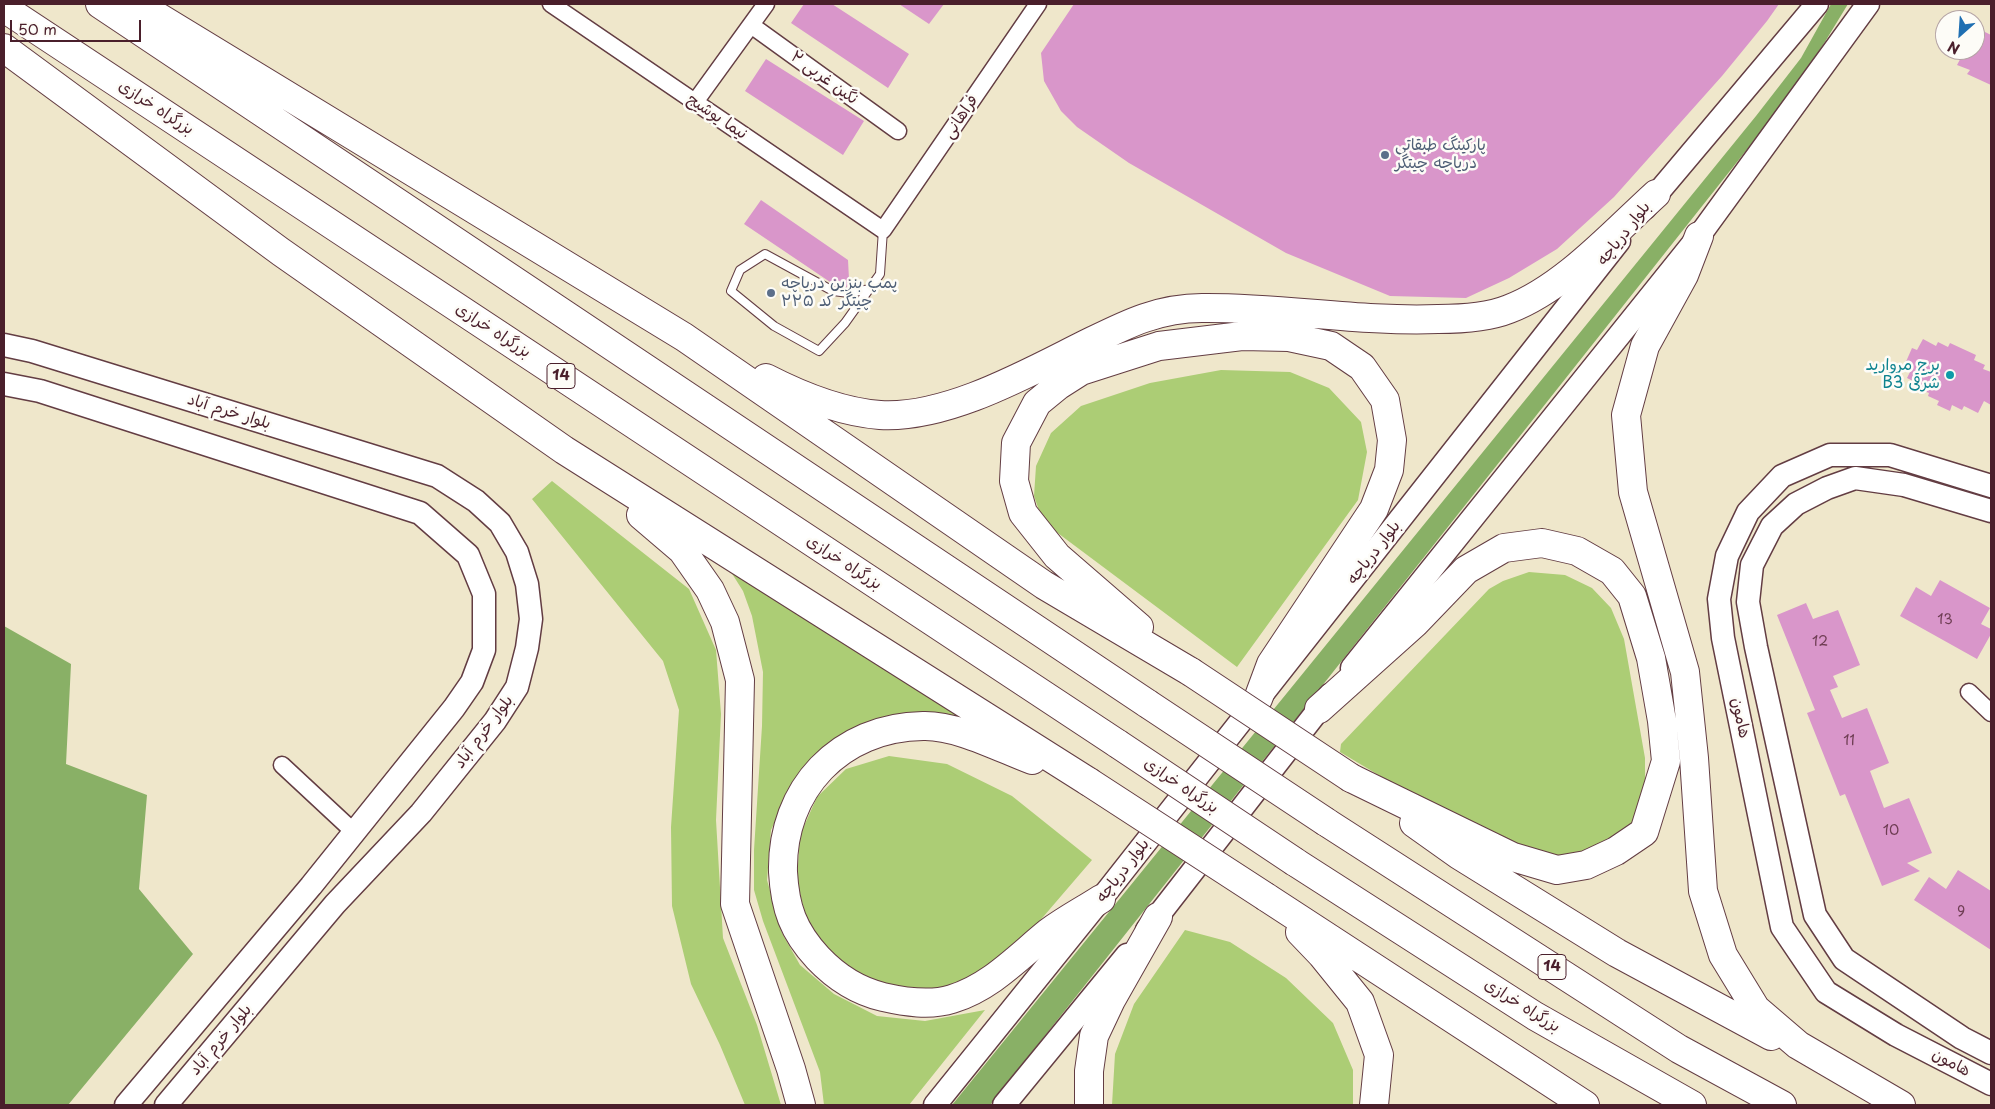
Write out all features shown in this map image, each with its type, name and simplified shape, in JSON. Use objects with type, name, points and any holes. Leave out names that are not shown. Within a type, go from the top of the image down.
[{"type":"highway","name":"14","points":[[100,4],[1326,822],[1679,1049],[1782,1105]]},
{"type":"highway","points":[[137,4],[684,337],[1044,585],[1191,672],[1351,778],[1459,855],[1617,953],[1900,1105]]},
{"type":"highway","name":"بزرگراه خرازی","points":[[4,8],[1295,862],[1535,1016],[1692,1105]]},
{"type":"highway","points":[[4,48],[281,252],[564,450],[1089,782],[1585,1105]]},
{"type":"highway","points":[[684,337],[790,391],[837,408],[881,415],[928,411],[991,390],[1134,320],[1166,310],[1210,308],[1400,321],[1462,318],[1508,310],[1546,292],[1656,194]]},
{"type":"highway","points":[[1699,236],[1684,275],[1645,346],[1626,414],[1633,492],[1684,672],[1694,758],[1703,891],[1723,955],[1756,1009],[1798,1045],[1900,1105]]},
{"type":"highway","points":[[1191,672],[1057,556],[1023,513],[1014,481],[1016,443],[1037,403],[1059,385],[1081,371],[1159,346],[1242,336],[1289,337],[1331,346],[1362,367],[1385,400],[1392,440],[1389,470],[1374,509],[1271,664],[1258,699]]},
{"type":"highway","points":[[564,450],[682,550],[710,590],[725,622],[740,680],[735,904],[801,1105]]},
{"type":"highway","points":[[1319,709],[1415,623],[1466,570],[1504,548],[1542,543],[1577,551],[1612,571],[1632,596],[1651,658],[1662,721],[1666,761],[1644,832],[1616,851],[1586,865],[1557,870],[1513,857],[1351,778]]},
{"type":"highway","points":[[1089,782],[957,731],[924,726],[890,728],[865,737],[841,751],[817,771],[798,798],[787,828],[783,858],[784,896],[793,924],[809,948],[830,971],[852,985],[876,995],[902,1001],[926,1003],[951,1000],[978,988],[1004,972],[1050,931],[1101,899]]},
{"type":"highway","points":[[1266,897],[1322,955],[1360,1002],[1379,1055],[1374,1105]]},
{"type":"highway","points":[[1090,1105],[1089,1071],[1094,1036],[1111,1000],[1158,917]]},
{"type":"street","name":"نیما یوشیج","points":[[551,4],[883,230]]},
{"type":"street","points":[[695,102],[766,4]]},
{"type":"street","name":"فراهانی","points":[[883,230],[1038,4]]},
{"type":"street","name":"بلوار دریاچه","points":[[935,1105],[1101,899],[1656,194],[1817,4]]},
{"type":"street","points":[[1004,1105],[1158,917],[1319,709],[1699,236],[1868,4]]},
{"type":"street","name":"نگین غربی ۲","points":[[751,25],[898,131]]},
{"type":"street","name":"بلوار خرم آباد","points":[[4,345],[32,350],[437,476],[476,500],[500,522],[517,552],[527,584],[531,619],[527,648],[517,687],[495,721],[421,813],[335,904],[166,1105]]},
{"type":"street","name":"بلوار خرم آباد","points":[[4,384],[40,391],[420,513],[468,555],[484,594],[484,650],[472,682],[311,886],[126,1105]]},
{"type":"street","name":"هامون","points":[[1991,486],[1890,455],[1830,455],[1782,476],[1748,512],[1727,556],[1719,599],[1723,638],[1782,927],[1826,992],[1896,1034],[1991,1084]]},
{"type":"street","name":"هامون","points":[[1991,511],[1904,485],[1884,482],[1855,478],[1827,488],[1796,504],[1772,526],[1752,565],[1748,602],[1756,647],[1815,915],[1844,960],[1962,1038],[1991,1053]]},
{"type":"street","points":[[1969,692],[1991,713]]},
{"type":"street","points":[[282,765],[354,832]]},
{"type":"street","points":[[311,886],[335,904]]},
{"type":"lane","points":[[870,289],[849,293],[833,292],[764,254],[740,270],[731,291],[774,326],[819,351],[845,324],[870,289],[880,274],[883,230]]},
{"type":"green space","points":[[1831,4],[1848,4],[1823,45],[1779,109],[990,1105],[952,1105],[1756,116],[1801,58]]},
{"type":"green space","points":[[1221,370],[1290,372],[1329,388],[1361,422],[1367,452],[1358,500],[1237,667],[1043,522],[1034,496],[1036,466],[1051,433],[1081,406],[1150,383]]},
{"type":"green space","points":[[552,481],[689,589],[716,650],[721,714],[716,820],[723,938],[757,1025],[781,1105],[745,1105],[720,1045],[691,984],[672,906],[671,827],[679,710],[663,661],[532,499]]},
{"type":"green space","points":[[717,550],[1014,745],[914,717],[784,803],[771,830],[767,880],[782,933],[800,965],[834,994],[877,1016],[925,1021],[985,1010],[909,1105],[824,1105],[820,1072],[763,921],[754,890],[754,850],[762,726],[763,672],[752,616],[743,591]]},
{"type":"green space","points":[[1529,572],[1565,575],[1592,588],[1611,608],[1624,639],[1645,758],[1645,779],[1640,813],[1620,838],[1560,861],[1533,854],[1412,795],[1340,752],[1341,744],[1489,589],[1503,581]]},
{"type":"green space","points":[[4,626],[71,664],[66,764],[147,795],[139,889],[193,954],[68,1105],[4,1105]]},
{"type":"green space","points":[[889,756],[947,764],[1012,796],[1092,860],[1025,938],[987,971],[935,990],[906,989],[874,980],[845,966],[825,945],[806,919],[797,880],[800,835],[817,797],[846,769]]},
{"type":"green space","points":[[1185,930],[1230,942],[1286,978],[1333,1023],[1353,1070],[1353,1105],[1112,1105],[1115,1054],[1134,1004]]},
{"type":"building","points":[[804,4],[832,4],[909,54],[888,88],[791,23]]},
{"type":"building","points":[[899,4],[944,4],[929,24]]},
{"type":"building","name":"پارکینگ طبقاتی دریاچه چیتگر","points":[[1074,4],[1779,4],[1722,76],[1614,197],[1557,249],[1509,278],[1466,298],[1390,296],[1286,253],[1129,163],[1077,127],[1061,111],[1044,81],[1041,53]]},
{"type":"building","points":[[1985,32],[1991,35],[1991,85],[1967,74],[1970,70],[1957,65],[1960,60],[1985,60]]},
{"type":"building","points":[[766,59],[864,121],[843,155],[745,91]]},
{"type":"building","points":[[761,200],[848,260],[849,279],[847,287],[836,286],[744,224]]},
{"type":"building","name":"برج مروارید B3 شرقی","points":[[1923,339],[1936,346],[1938,342],[1948,347],[1950,343],[1976,355],[1974,360],[1985,365],[1983,369],[1991,372],[1991,405],[1984,401],[1978,413],[1964,406],[1962,410],[1952,405],[1950,411],[1937,405],[1939,401],[1928,396],[1929,393],[1917,388],[1919,384],[1907,378],[1912,368],[1905,364],[1912,348],[1917,350]]},
{"type":"building","points":[[1940,580],[1990,608],[1981,624],[1991,629],[1991,634],[1977,659],[1900,616],[1916,587],[1931,596]]},
{"type":"building","points":[[1806,603],[1813,619],[1838,610],[1860,665],[1833,676],[1838,687],[1830,690],[1842,718],[1867,708],[1889,763],[1870,771],[1884,808],[1909,798],[1932,853],[1907,863],[1920,871],[1882,886],[1845,794],[1840,796],[1807,713],[1815,710],[1777,615]]},
{"type":"building","points":[[1958,870],[1991,891],[1991,950],[1914,900],[1929,877],[1946,889]]},
{"type":"place","name":"پارکینگ طبقاتی دریاچه چیتگر","points":[[1385,155]]},
{"type":"place","name":"پمپ بنزین دریاچه چیتگر کد ۲۲۵","points":[[771,293]]},
{"type":"place","name":"برج مروارید B3 شرقی","points":[[1950,375]]}]
